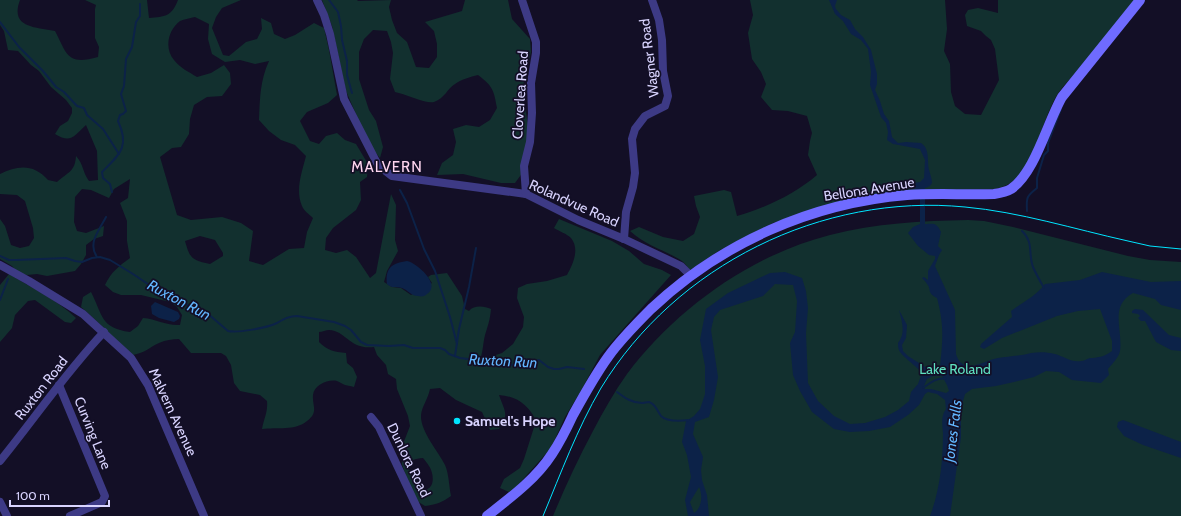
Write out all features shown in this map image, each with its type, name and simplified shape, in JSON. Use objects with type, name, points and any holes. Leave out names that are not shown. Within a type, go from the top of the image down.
[{"type":"main road","name":"Bellona Avenue","points":[[487,516],[517,492],[552,455],[588,387],[609,355],[623,339],[665,296],[691,276],[744,242],[788,222],[819,211],[850,203],[888,197],[928,194],[994,194],[1011,189],[1026,173],[1054,110],[1062,97],[1140,0]]},
{"type":"street","name":"Rolandvue Road","points":[[317,0],[330,34],[344,100],[378,165],[392,176],[526,194],[578,220],[624,239],[680,266],[691,276]]},
{"type":"street","name":"Cloverlea Road","points":[[522,0],[536,42],[536,53],[531,82],[532,113],[530,142],[524,166],[526,194]]},
{"type":"street","name":"Wagner Road","points":[[624,239],[626,212],[635,173],[632,139],[635,129],[645,116],[665,106],[668,96],[663,71],[662,40],[659,20],[652,0]]},
{"type":"street","name":"Malvern Avenue","points":[[0,265],[77,310],[104,332],[131,358],[148,385],[204,516]]},
{"type":"street","name":"Ruxton Road","points":[[0,461],[59,384],[104,332]]},
{"type":"street","name":"Curving Lane","points":[[59,384],[105,496],[102,502],[70,516]]},
{"type":"street","name":"Dunlora Road","points":[[371,417],[379,427],[422,516]]},
{"type":"street","points":[[0,502],[7,516]]},
{"type":"green space","points":[[0,0],[20,0],[18,17],[22,21],[27,25],[55,31],[62,46],[69,56],[80,60],[98,57],[99,47],[95,38],[96,5],[85,0],[147,0],[149,18],[167,15],[176,5],[178,0],[241,0],[222,8],[216,17],[212,28],[223,55],[229,56],[246,42],[257,39],[262,29],[261,18],[271,23],[274,34],[285,39],[295,35],[314,23],[324,28],[337,95],[328,103],[307,112],[300,121],[310,141],[319,144],[326,136],[337,133],[345,140],[356,144],[368,164],[367,177],[360,182],[361,200],[356,210],[333,228],[326,238],[325,250],[336,253],[347,250],[356,257],[370,278],[376,273],[391,194],[396,205],[395,240],[398,251],[387,271],[384,282],[392,287],[401,288],[411,295],[432,283],[428,277],[431,275],[447,273],[462,296],[465,309],[469,311],[474,308],[485,307],[491,309],[480,360],[502,353],[513,344],[523,327],[524,317],[517,298],[518,288],[527,284],[547,281],[567,275],[575,256],[575,247],[571,238],[554,228],[559,219],[612,241],[629,251],[644,264],[662,270],[671,275],[600,355],[565,417],[551,448],[517,486],[509,492],[500,488],[504,479],[520,468],[524,459],[536,421],[530,410],[516,399],[499,395],[504,408],[505,416],[499,429],[490,430],[482,412],[456,400],[440,388],[430,389],[421,415],[421,421],[426,434],[445,465],[451,496],[439,503],[425,506],[417,501],[408,483],[402,464],[403,444],[410,426],[408,416],[397,389],[396,379],[388,374],[386,365],[377,355],[374,347],[359,346],[335,331],[329,330],[319,332],[319,342],[322,345],[331,350],[346,353],[347,363],[353,368],[357,377],[354,387],[337,381],[326,382],[314,391],[314,412],[311,418],[307,421],[297,426],[262,429],[267,401],[260,395],[240,391],[234,383],[231,365],[226,356],[221,353],[191,353],[179,339],[162,342],[133,355],[81,307],[83,297],[91,292],[104,319],[108,324],[120,330],[130,332],[138,326],[143,318],[180,325],[182,315],[177,307],[170,302],[141,295],[121,295],[113,292],[105,285],[110,276],[130,258],[127,241],[127,221],[120,203],[128,198],[130,179],[114,189],[109,198],[91,190],[82,189],[75,197],[74,222],[77,231],[86,233],[104,226],[103,236],[94,239],[86,245],[86,255],[75,271],[47,276],[37,274],[27,275],[18,273],[12,266],[0,259],[0,219],[5,226],[11,245],[20,248],[29,246],[34,238],[33,228],[25,201],[17,195],[0,194],[0,174],[13,169],[26,168],[37,171],[48,180],[57,182],[72,169],[76,156],[89,181],[98,180],[97,151],[86,125],[75,135],[69,138],[60,137],[55,134],[60,126],[68,121],[72,113],[72,108],[66,100],[51,87],[39,71],[18,51],[8,50],[4,31],[0,25]],"holes":[[[195,17],[209,24],[208,39],[212,54],[225,62],[240,60],[255,64],[269,61],[262,82],[259,120],[269,131],[281,140],[295,145],[306,156],[300,181],[299,194],[303,208],[313,218],[307,232],[304,248],[289,249],[263,265],[249,261],[253,231],[241,223],[222,217],[191,220],[177,215],[160,157],[172,148],[181,147],[189,134],[190,119],[194,105],[207,97],[222,96],[231,84],[230,73],[224,65],[211,73],[197,77],[179,65],[171,55],[168,45],[170,34],[173,29],[180,21]],[[200,236],[215,240],[223,253],[223,256],[210,264],[195,260],[188,252],[185,241]],[[423,458],[431,470],[433,478],[431,486],[425,490],[420,489],[417,480],[408,468],[411,461]]]},
{"type":"green space","points":[[322,0],[391,0],[389,7],[392,20],[397,33],[407,42],[416,67],[429,68],[437,57],[437,44],[434,31],[425,22],[462,11],[465,0],[508,0],[512,19],[530,39],[531,52],[524,79],[523,92],[529,133],[523,172],[515,183],[501,183],[463,174],[437,175],[442,163],[453,155],[456,142],[453,129],[466,125],[479,127],[490,120],[497,108],[492,89],[487,82],[478,75],[458,82],[441,98],[434,102],[421,100],[395,92],[390,79],[393,53],[391,42],[387,31],[373,30],[364,39],[359,52],[359,79],[369,110],[376,121],[383,147],[380,158],[369,144],[346,91],[332,26]]},
{"type":"green space","points":[[750,0],[945,0],[947,29],[944,51],[950,64],[951,92],[955,106],[965,114],[981,115],[999,80],[995,49],[991,40],[981,31],[967,26],[965,15],[968,10],[978,8],[998,13],[998,0],[1135,0],[1063,86],[1052,104],[1027,164],[1021,173],[1008,184],[993,189],[890,192],[819,207],[773,223],[720,250],[690,270],[680,260],[648,243],[630,231],[639,227],[663,237],[683,241],[694,234],[700,217],[694,196],[724,190],[731,192],[737,216],[779,200],[817,175],[808,155],[812,133],[807,116],[788,111],[772,110],[761,97],[766,84],[761,72],[752,59],[748,33],[753,15]]},
{"type":"green space","name":"Lake Roland","points":[[968,220],[984,221],[1013,227],[1128,256],[1150,260],[1181,262],[1181,516],[553,516],[587,442],[609,402],[627,374],[668,328],[717,288],[772,256],[801,244],[830,235],[899,223]]},
{"type":"green space","points":[[9,274],[53,300],[76,318],[71,323],[65,322],[35,300],[28,301],[15,315],[12,328],[0,342],[0,285]]},
{"type":"water","name":"Jones Falls","points":[[829,0],[837,0],[835,6],[836,9],[841,15],[850,20],[871,50],[877,74],[877,84],[875,90],[884,114],[889,121],[892,137],[898,143],[921,143],[926,148],[932,183],[930,186],[925,188],[925,224],[934,224],[941,232],[938,246],[942,250],[935,266],[955,310],[956,354],[959,361],[964,365],[969,366],[992,359],[1040,352],[1055,354],[1071,360],[1083,361],[1102,356],[1112,351],[1112,341],[1100,309],[1078,311],[1057,316],[1002,338],[984,349],[980,347],[981,344],[1012,317],[1011,311],[1045,284],[1080,280],[1102,272],[1151,282],[1181,281],[1181,310],[1161,305],[1155,299],[1133,293],[1126,298],[1121,305],[1119,312],[1120,351],[1108,369],[1109,375],[1101,383],[1072,380],[1059,372],[1046,371],[1034,377],[1014,382],[972,389],[965,394],[961,408],[961,437],[950,516],[930,516],[936,496],[942,464],[942,420],[946,409],[945,400],[937,394],[928,392],[925,394],[919,405],[908,415],[890,427],[869,431],[850,432],[834,429],[812,412],[793,375],[790,343],[795,332],[797,301],[793,285],[775,284],[763,296],[720,310],[714,317],[711,330],[718,377],[714,400],[709,417],[695,422],[693,434],[703,457],[701,470],[702,480],[707,495],[709,516],[688,516],[685,500],[691,477],[687,455],[682,442],[686,421],[694,416],[700,409],[705,394],[705,366],[700,340],[706,309],[728,293],[770,273],[785,272],[802,278],[806,291],[808,308],[806,333],[808,383],[818,401],[834,416],[850,424],[865,423],[885,417],[898,410],[909,401],[911,392],[918,384],[922,373],[900,352],[898,348],[898,343],[903,331],[899,310],[907,325],[906,338],[902,345],[903,351],[908,356],[930,370],[941,370],[941,316],[937,298],[930,293],[926,282],[922,278],[924,277],[928,280],[928,271],[935,259],[935,256],[929,255],[918,246],[908,233],[913,227],[920,224],[920,189],[915,189],[913,186],[914,183],[920,182],[924,178],[925,160],[920,149],[893,144],[887,140],[888,132],[886,123],[881,117],[870,85],[871,72],[868,49],[861,40],[851,34],[843,21],[835,14]],"holes":[[[933,376],[942,376],[949,391],[946,393],[925,389],[924,386],[927,379]],[[699,487],[701,501],[699,508],[694,513],[690,502]]]},
{"type":"water","points":[[407,261],[422,270],[430,280],[432,285],[431,290],[425,295],[416,296],[402,288],[392,287],[387,284],[388,270],[397,263]]},
{"type":"water","points":[[155,302],[178,312],[180,316],[179,319],[174,322],[159,318],[152,314],[151,306]]},
{"type":"water","points":[[1135,309],[1143,310],[1169,335],[1181,338],[1181,351],[1171,350],[1156,342],[1145,321],[1141,321],[1138,318],[1140,316],[1138,314],[1132,313]]},
{"type":"water","points":[[1123,420],[1181,442],[1181,458],[1143,445],[1124,436],[1117,427],[1118,422]]},
{"type":"waterway","points":[[329,0],[338,12],[347,61],[347,75],[352,93]]},
{"type":"waterway","points":[[112,192],[110,184],[103,178],[102,172],[118,155],[123,144],[123,137],[118,121],[120,115],[126,111],[121,94],[124,86],[126,59],[132,47],[136,22],[140,16],[140,4]]},
{"type":"waterway","points":[[0,22],[19,47],[43,71],[56,87],[64,92],[77,106],[84,108],[87,115],[103,129],[119,154]]},
{"type":"waterway","points":[[1027,211],[1028,197],[1037,188],[1037,178],[1044,155],[1048,151],[1048,143],[1061,109]]},
{"type":"waterway","points":[[400,190],[407,203],[424,249],[435,271],[457,344]]},
{"type":"waterway","points":[[97,257],[93,247],[94,241],[106,217]]},
{"type":"waterway","points":[[1022,231],[1028,239],[1033,267],[1044,288]]},
{"type":"waterway","points":[[455,356],[459,329],[476,248]]},
{"type":"waterway","name":"Ruxton Run","points":[[0,256],[9,260],[66,258],[82,262],[100,257],[110,260],[164,295],[207,313],[228,331],[245,331],[260,328],[272,325],[289,317],[297,316],[334,322],[345,326],[351,330],[361,342],[367,345],[404,345],[413,348],[440,348],[449,354],[460,358],[513,365],[522,365],[539,360],[548,367],[554,369],[567,367],[584,369]]},
{"type":"waterway","points":[[0,300],[8,279]]},
{"type":"waterway","points":[[923,388],[931,382],[946,379]]},
{"type":"waterway","name":"Ruxton Run","points":[[617,392],[635,402],[651,403],[664,418],[678,421],[689,420]]},
{"type":"tram line","points":[[543,516],[584,419],[601,388],[632,344],[669,306],[711,273],[758,246],[807,226],[858,212],[911,206],[986,209],[1027,217],[1150,246],[1181,249]]},
{"type":"place","name":"Samuel's Hope","points":[[457,421]]},
{"type":"district","name":"MALVERN","points":[[387,167]]}]
